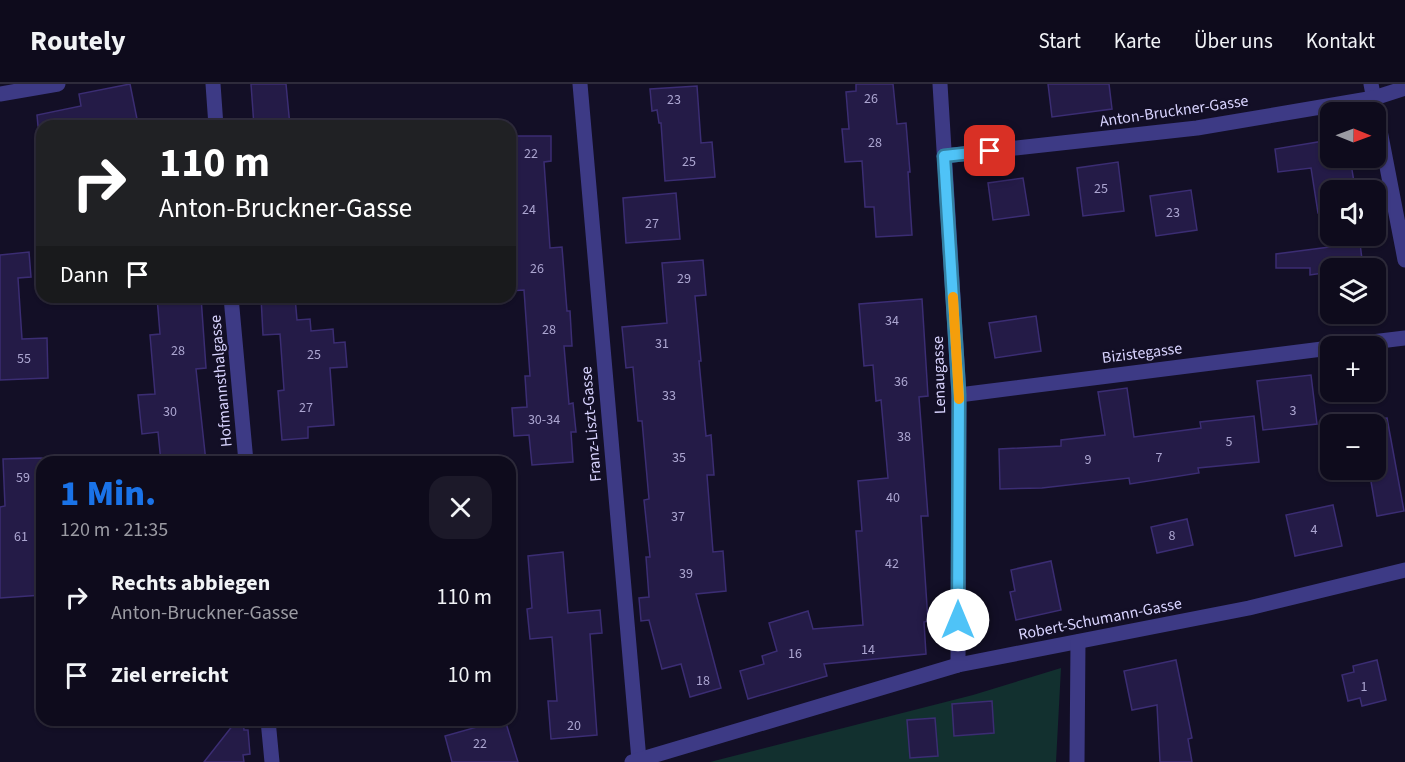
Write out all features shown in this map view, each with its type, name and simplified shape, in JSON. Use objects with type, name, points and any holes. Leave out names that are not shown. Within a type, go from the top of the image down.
[{"type":"street","points":[[0,94],[58,84]]},
{"type":"street","points":[[213,84],[216,120]]},
{"type":"street","name":"Franz-Liszt-Gasse","points":[[580,84],[636,761]]},
{"type":"street","name":"Lenaugasse","points":[[940,84],[959,395],[958,665]]},
{"type":"street","name":"Anton-Bruckner-Gasse","points":[[944,156],[1197,128],[1373,91],[1405,88]]},
{"type":"street","points":[[1373,91],[1405,260]]},
{"type":"street","name":"Hofmannsthalgasse","points":[[232,303],[245,456]]},
{"type":"street","points":[[1386,340],[1405,338]]},
{"type":"street","name":"Bizistegasse","points":[[959,395],[1320,349]]},
{"type":"street","name":"Robert-Schumann-Gasse","points":[[636,761],[958,665],[1249,608],[1405,570]]},
{"type":"street","points":[[1077,762],[1078,642]]},
{"type":"street","points":[[269,726],[272,762]]},
{"type":"green space","points":[[1061,668],[1056,762],[710,762],[973,695]]},
{"type":"building","points":[[130,84],[137,119],[37,120],[37,115],[81,106],[79,94]]},
{"type":"building","points":[[251,84],[286,84],[289,120],[254,120]]},
{"type":"building","points":[[856,84],[893,84],[897,124],[906,123],[912,235],[876,237],[874,207],[865,207],[862,161],[845,162],[842,129],[849,129],[846,92],[856,91]]},
{"type":"building","points":[[1048,84],[1109,84],[1112,109],[1052,117]]},
{"type":"building","points":[[697,86],[701,143],[712,142],[715,177],[665,181],[661,123],[659,123],[657,110],[652,111],[650,89]]},
{"type":"building","points":[[517,136],[551,136],[551,161],[544,162],[550,248],[562,247],[567,311],[570,311],[572,346],[564,346],[569,404],[573,403],[576,432],[571,432],[573,462],[532,465],[529,435],[514,436],[512,408],[527,407],[525,376],[530,376],[524,290],[516,291]]},
{"type":"building","points":[[1320,142],[1320,168],[1352,168],[1354,180],[1320,180],[1320,213],[1318,213],[1311,168],[1278,172],[1275,149]]},
{"type":"building","points":[[1118,162],[1124,211],[1083,216],[1077,168]]},
{"type":"building","points":[[1023,178],[1029,215],[993,220],[988,183]]},
{"type":"building","points":[[1191,190],[1197,230],[1156,236],[1150,196]]},
{"type":"building","points":[[676,193],[680,239],[626,243],[623,198]]},
{"type":"building","points":[[1337,246],[1360,246],[1362,258],[1320,258],[1320,274],[1310,275],[1310,268],[1276,268],[1276,254]]},
{"type":"building","points":[[29,252],[31,277],[18,278],[22,339],[47,338],[48,378],[0,380],[0,255]]},
{"type":"building","points":[[703,260],[706,295],[695,296],[701,361],[699,361],[706,436],[711,435],[714,475],[707,475],[713,552],[723,551],[726,591],[696,594],[721,688],[690,697],[681,664],[662,669],[649,620],[641,621],[639,598],[649,597],[646,557],[650,557],[644,500],[649,499],[642,421],[638,421],[633,367],[626,368],[622,327],[667,323],[662,263]]},
{"type":"building","points":[[922,299],[928,396],[919,397],[928,516],[921,516],[928,621],[924,622],[926,654],[824,664],[827,676],[748,699],[740,671],[764,664],[762,656],[777,651],[769,623],[808,611],[813,629],[863,625],[856,531],[862,531],[858,481],[888,478],[881,400],[876,401],[873,365],[864,366],[859,304]]},
{"type":"building","points":[[157,303],[201,303],[206,368],[196,369],[205,456],[160,456],[158,432],[142,434],[138,395],[155,394],[150,335],[160,334]]},
{"type":"building","points":[[261,303],[296,303],[297,320],[310,319],[311,331],[333,329],[334,343],[345,342],[347,367],[330,368],[334,425],[308,427],[308,438],[282,440],[278,391],[284,390],[280,334],[263,335]]},
{"type":"building","points":[[1036,316],[1041,351],[995,358],[989,323]]},
{"type":"building","points":[[1311,375],[1317,424],[1263,430],[1257,381]]},
{"type":"building","points":[[1127,388],[1134,437],[1201,428],[1200,422],[1254,416],[1259,462],[1198,468],[1199,473],[1130,484],[1129,478],[1042,488],[1000,489],[999,449],[1061,446],[1061,440],[1105,435],[1098,392]]},
{"type":"building","points":[[1386,418],[1404,511],[1377,516],[1371,480],[1386,480]]},
{"type":"building","points":[[36,458],[36,595],[0,598],[0,507],[5,506],[3,459]]},
{"type":"building","points":[[1333,505],[1342,546],[1295,556],[1286,515]]},
{"type":"building","points":[[1187,519],[1193,545],[1157,553],[1151,527]]},
{"type":"building","points":[[563,552],[568,613],[600,610],[602,633],[590,634],[597,735],[551,739],[548,701],[557,701],[552,637],[530,639],[527,609],[532,608],[528,556]]},
{"type":"building","points":[[1051,561],[1061,610],[1016,620],[1010,592],[1015,591],[1011,570]]},
{"type":"building","points":[[1176,660],[1192,738],[1188,739],[1192,762],[1160,762],[1157,705],[1132,710],[1124,671]]},
{"type":"building","points":[[1377,660],[1386,700],[1362,706],[1360,698],[1348,701],[1342,675],[1354,672],[1353,666]]},
{"type":"building","points":[[992,701],[994,733],[954,736],[952,704]]},
{"type":"building","points":[[935,718],[938,756],[910,758],[907,720]]},
{"type":"building","points":[[232,726],[244,726],[244,730],[248,730],[250,754],[243,755],[244,762],[204,762]]},
{"type":"building","points":[[507,726],[518,762],[452,762],[445,736],[477,727]]},
{"type":"slow traffic","points":[[953,297],[959,399]]},
{"type":"route","points":[[958,620],[959,395],[944,156],[990,151]]}]
